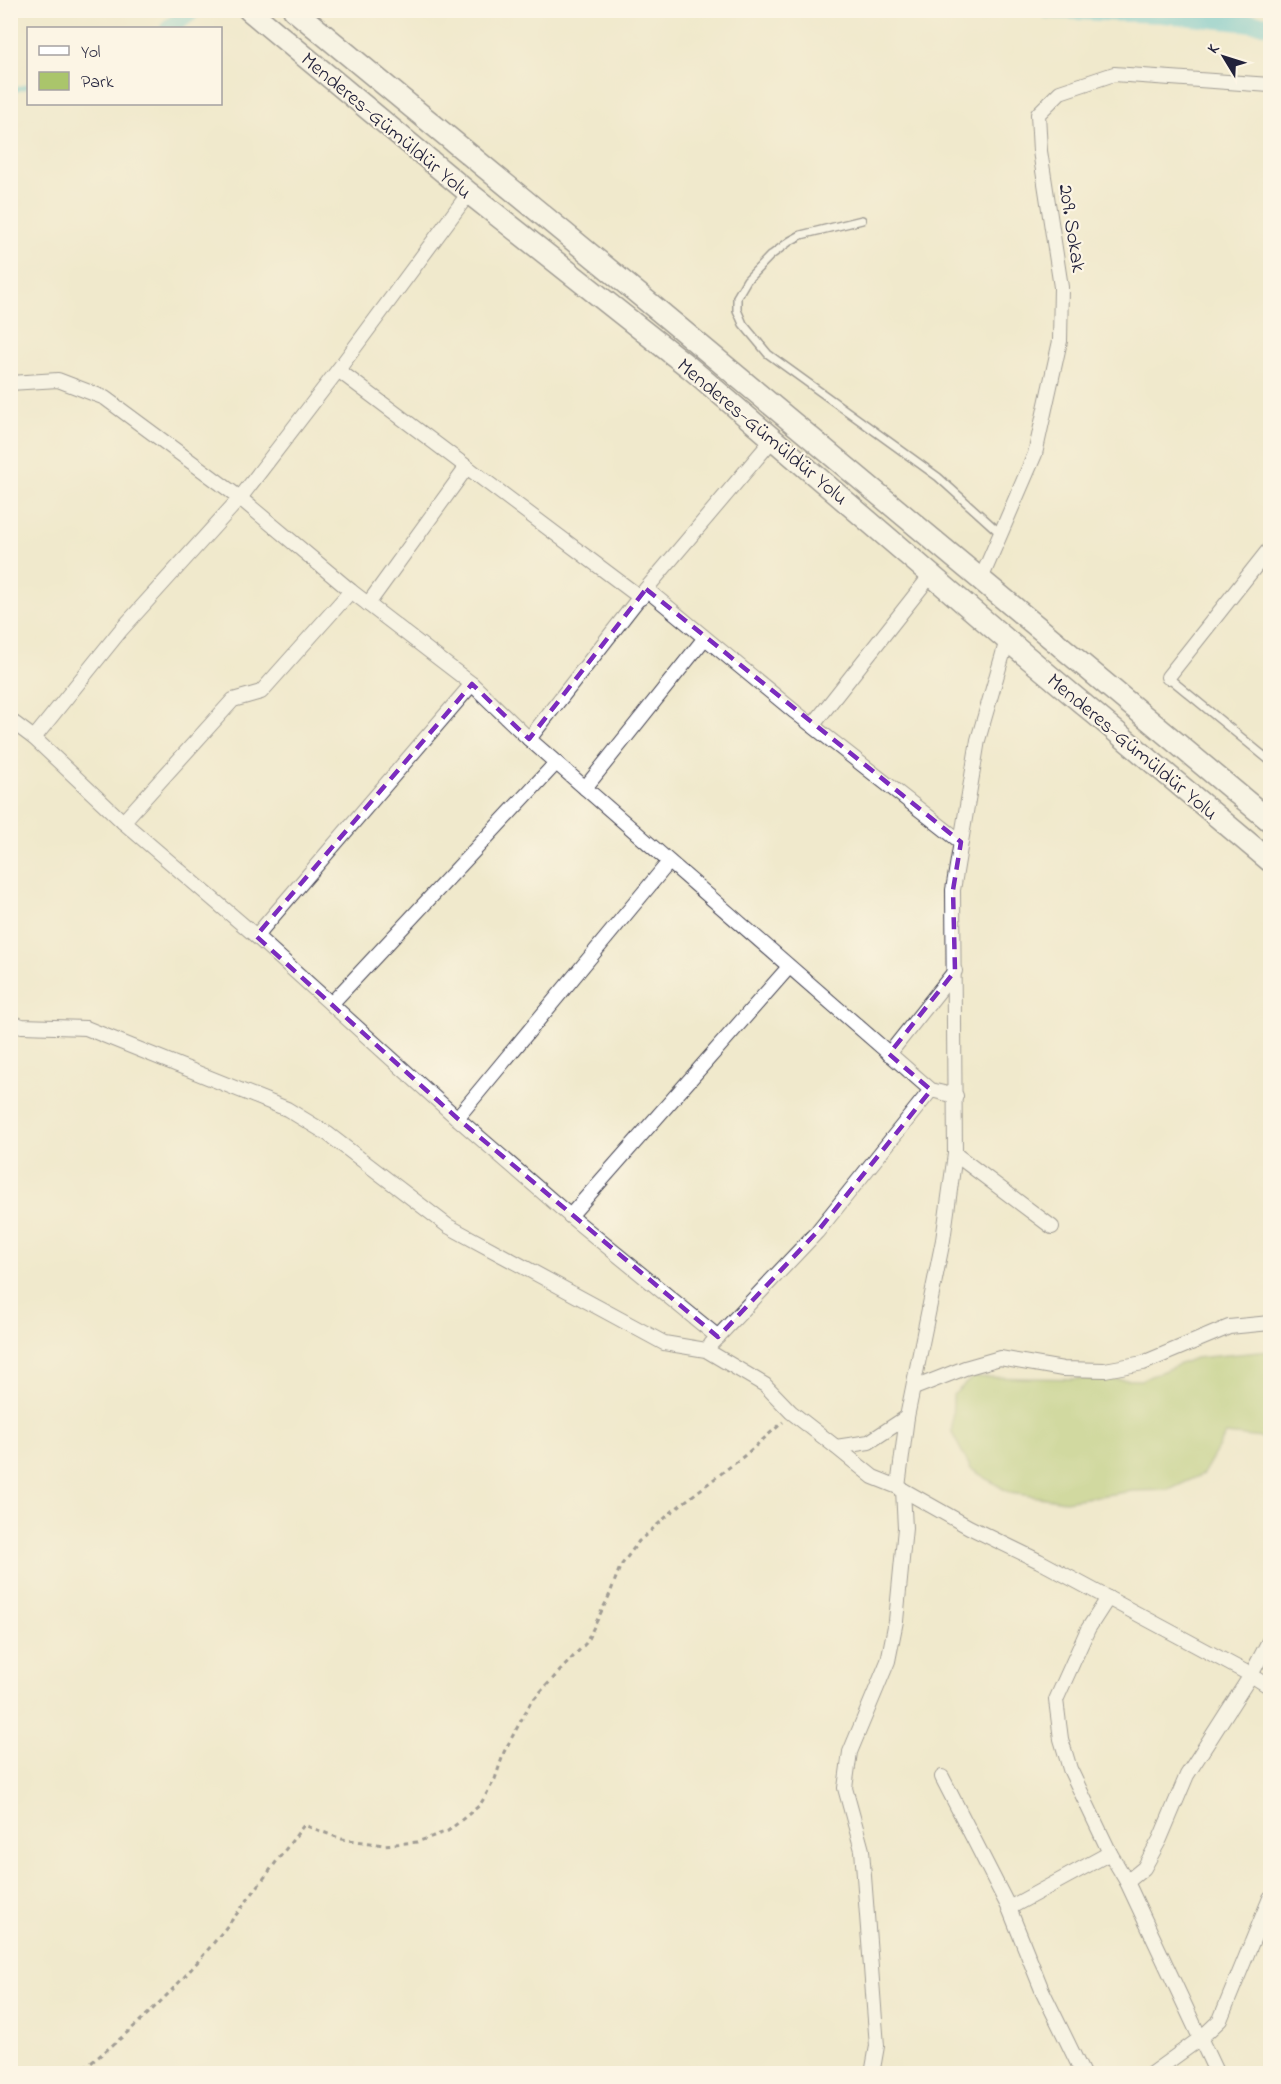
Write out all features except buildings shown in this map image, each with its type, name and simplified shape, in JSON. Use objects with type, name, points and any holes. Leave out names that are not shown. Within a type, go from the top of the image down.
[{"type":"main road","name":"Menderes-Gümüldür Yolu","points":[[249,10],[469,193],[690,368],[1007,640],[1270,861]]},
{"type":"main road","name":"Menderes-Gümüldür Yolu","points":[[294,10],[660,311],[1270,821]]},
{"type":"street","name":"209. Sokak","points":[[981,579],[1035,454],[1060,341],[1061,286],[1040,151],[1038,114],[1060,92],[1114,74],[1270,85]]},
{"type":"street","points":[[34,738],[120,631],[240,498],[469,193]]},
{"type":"street","points":[[338,370],[704,639],[961,842]]},
{"type":"street","points":[[10,383],[58,380],[105,398],[240,498],[351,591],[472,684],[556,763],[931,1090],[956,1096]]},
{"type":"street","points":[[530,739],[644,594],[773,439]]},
{"type":"street","points":[[368,604],[467,467]]},
{"type":"street","points":[[1168,677],[1270,549]]},
{"type":"street","points":[[813,725],[931,575]]},
{"type":"street","points":[[123,822],[233,700],[261,692],[351,591]]},
{"type":"street","points":[[585,788],[704,639]]},
{"type":"street","points":[[872,2073],[877,2046],[862,1850],[845,1788],[850,1752],[888,1661],[896,1622],[905,1528],[901,1488],[907,1417],[943,1240],[955,1154],[953,890],[978,740],[1007,640]]},
{"type":"street","points":[[256,936],[472,684]]},
{"type":"street","points":[[10,720],[34,738],[123,822],[256,936],[456,1118],[570,1216],[718,1337]]},
{"type":"street","points":[[331,1004],[556,763]]},
{"type":"street","points":[[456,1118],[669,862]]},
{"type":"street","points":[[570,1216],[789,967]]},
{"type":"street","points":[[889,1054],[955,970]]},
{"type":"street","points":[[10,1022],[22,1026],[86,1028],[287,1109],[328,1134],[448,1226],[664,1343],[706,1350],[765,1385],[791,1412],[873,1477],[901,1488],[969,1527],[1108,1598],[1270,1687]]},
{"type":"street","points":[[706,1350],[817,1232],[931,1090]]},
{"type":"street","points":[[955,1154],[1052,1227]]},
{"type":"street","points":[[914,1388],[965,1368],[1000,1358],[1063,1369],[1105,1370],[1143,1363],[1229,1327],[1270,1323]]},
{"type":"street","points":[[836,1447],[869,1442],[907,1417]]},
{"type":"street","points":[[1108,1598],[1088,1629],[1056,1700],[1061,1739],[1070,1769],[1110,1853],[1127,1882],[1217,2073]]},
{"type":"street","points":[[1127,1882],[1144,1868],[1160,1839],[1187,1775],[1251,1675],[1270,1639]]},
{"type":"street","points":[[942,1777],[1009,1908],[1042,1990],[1083,2073]]},
{"type":"street","points":[[1009,1908],[1110,1853]]},
{"type":"street","points":[[1151,2073],[1201,2038],[1220,2020],[1270,1898]]},
{"type":"lane","points":[[862,220],[801,235],[770,256],[747,280],[736,297],[737,310],[743,324],[768,354],[938,477],[1001,534]]},
{"type":"lane","points":[[1168,677],[1270,761]]},
{"type":"path","points":[[77,2073],[114,2045],[161,2002],[206,1952],[304,1825],[342,1839],[384,1845],[417,1842],[448,1831],[480,1805],[495,1779],[504,1752],[531,1702],[586,1643],[609,1596],[620,1567],[639,1541],[674,1510],[780,1427],[791,1412]]},
{"type":"highlighted area","points":[[646,589],[961,842],[953,890],[955,971],[889,1054],[931,1090],[817,1232],[718,1337],[457,1118],[256,936],[472,684],[529,739]]},
{"type":"green space","points":[[1270,1351],[1270,1439],[1226,1434],[1203,1474],[1169,1490],[1133,1491],[1065,1501],[1010,1493],[971,1469],[952,1433],[953,1395],[973,1377],[1141,1380],[1195,1358]]},
{"type":"waterway","points":[[1048,10],[1162,14],[1270,25]]},
{"type":"waterway","points":[[170,27],[191,12]]},
{"type":"waterway","points":[[10,91],[27,86]]}]
